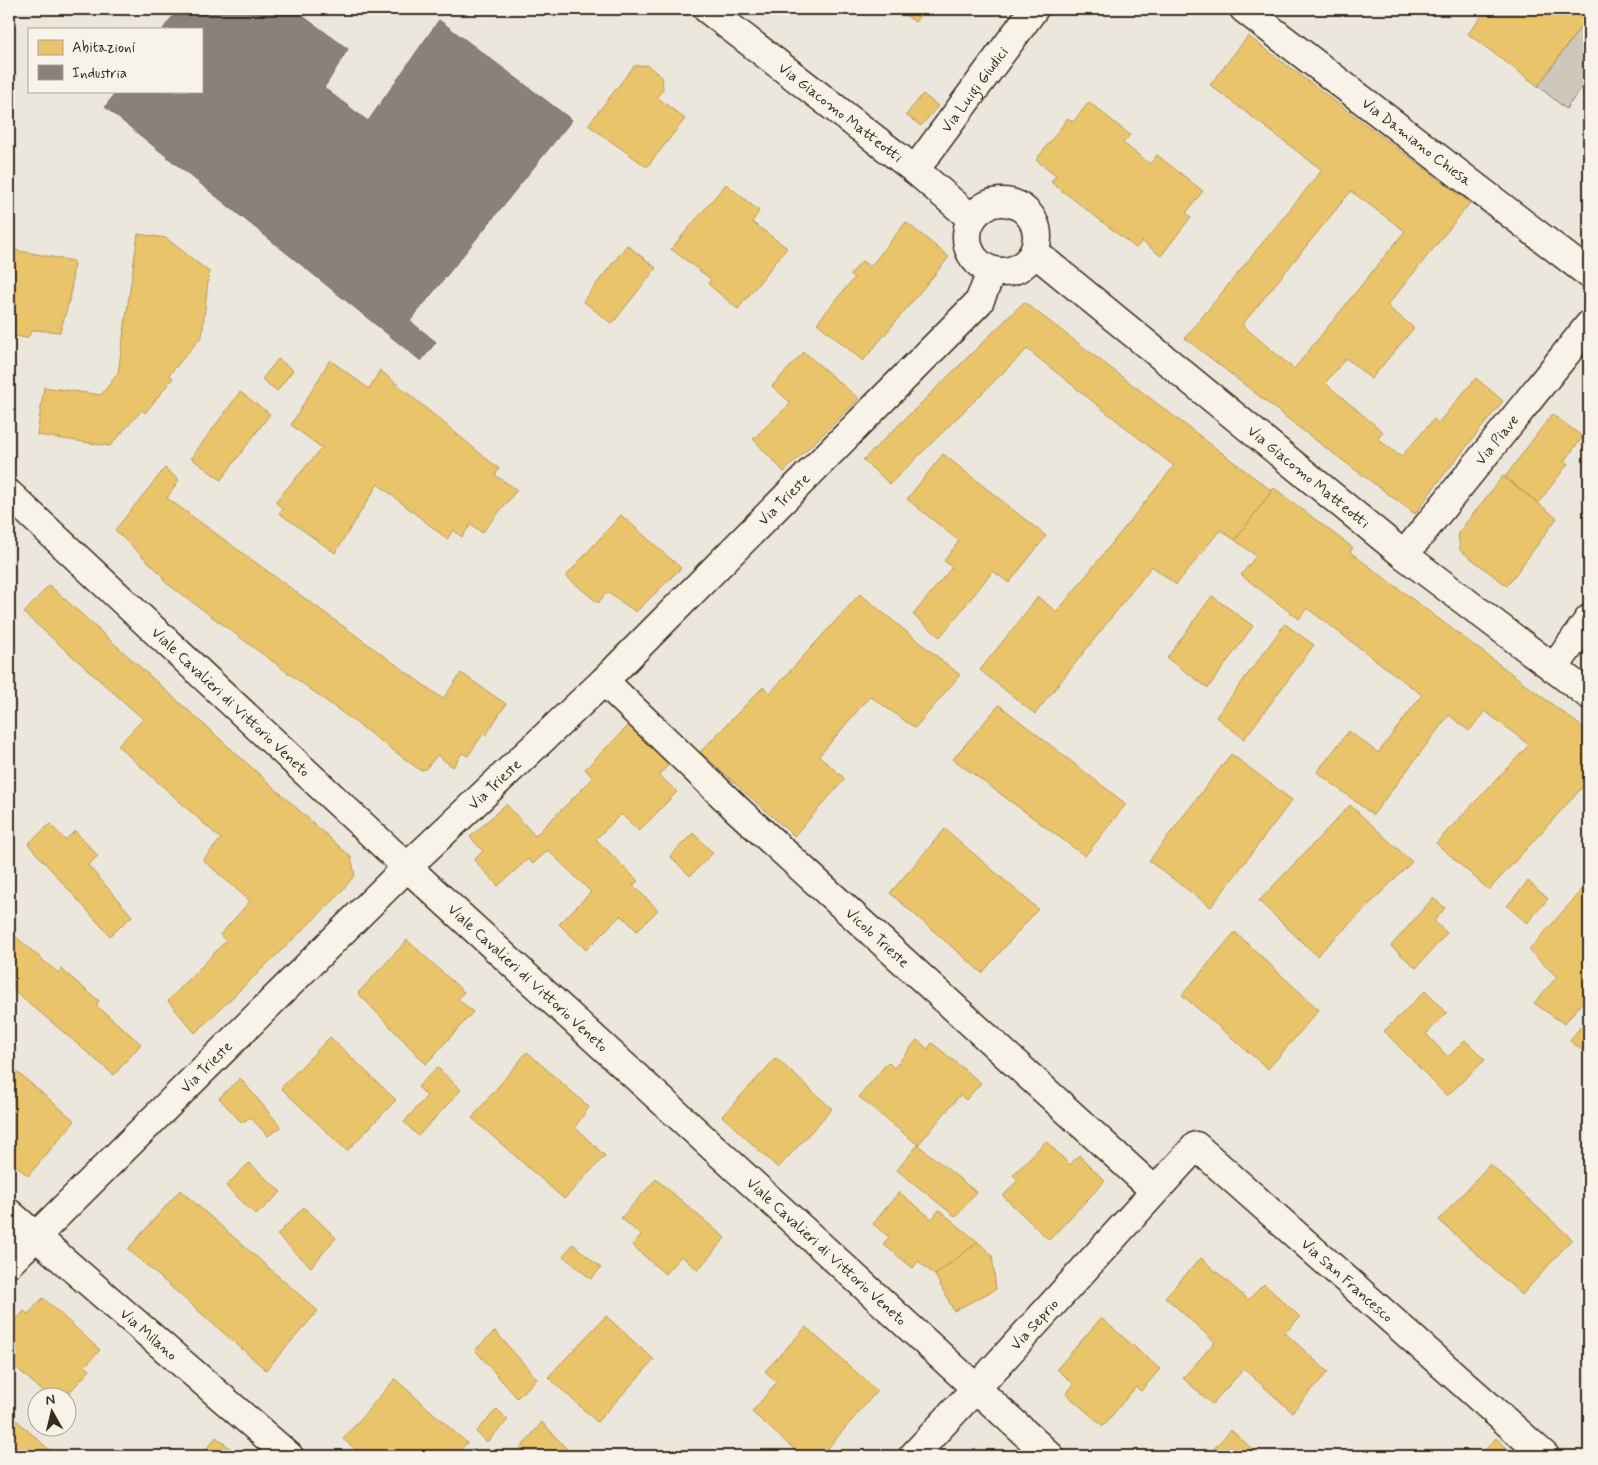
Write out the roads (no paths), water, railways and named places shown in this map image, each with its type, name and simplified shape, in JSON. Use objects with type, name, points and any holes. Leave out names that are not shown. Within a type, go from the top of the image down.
[{"type":"street","name":"Via Giacomo Matteotti","points":[[706,9],[915,170],[971,218]]},
{"type":"street","name":"Via Luigi Giudici","points":[[915,170],[1034,9]]},
{"type":"street","name":"Via Damiano Chiesa","points":[[1244,9],[1589,274]]},
{"type":"street","points":[[1008,202],[1018,206],[1030,216],[1037,231],[1037,242],[1034,252],[1020,268],[1000,272],[981,266],[968,249],[966,239],[971,218],[987,204],[1008,202]]},
{"type":"street","name":"Via Giacomo Matteotti","points":[[1034,252],[1404,555],[1589,695]]},
{"type":"street","name":"Via Trieste","points":[[9,1263],[407,867],[604,681],[979,302],[990,270]]},
{"type":"street","name":"Via Piave","points":[[1404,555],[1589,325]]},
{"type":"street","name":"Viale Cavalieri di Vittorio Veneto","points":[[9,494],[407,867],[1050,1456]]},
{"type":"street","points":[[1554,668],[1589,619]]},
{"type":"street","name":"Vicolo Trieste","points":[[604,681],[740,812],[1154,1190]]},
{"type":"street","name":"Via San Francesco","points":[[1154,1190],[1196,1146],[1545,1456]]},
{"type":"street","name":"Via Seprio","points":[[913,1456],[1154,1190]]},
{"type":"street","name":"Via Milano","points":[[9,1213],[289,1456]]}]
